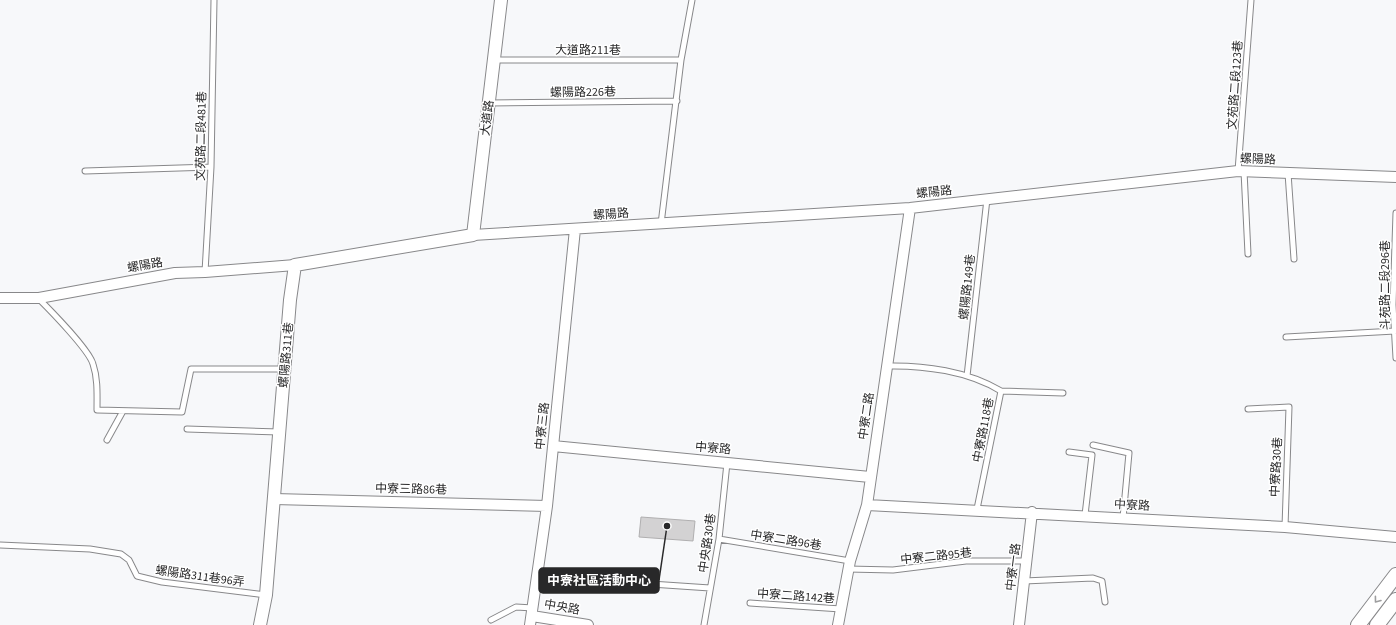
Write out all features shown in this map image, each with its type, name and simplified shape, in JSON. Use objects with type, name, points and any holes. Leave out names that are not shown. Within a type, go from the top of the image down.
[{"type":"main road","points":[[1358,625],[1396,575]]},
{"type":"main road","points":[[1377,625],[1396,600]]},
{"type":"street","name":"大道路","points":[[473,235],[501,0]]},
{"type":"street","name":"螺陽路","points":[[473,235],[910,208],[1241,171],[1396,177]]},
{"type":"street","name":"中寮二路","points":[[838,625],[849,565],[867,504],[910,208]]},
{"type":"street","name":"中寮三路","points":[[532,616],[547,506],[575,229]]},
{"type":"street","points":[[295,265],[473,235]]},
{"type":"street","name":"螺陽路","points":[[0,298],[39,298],[175,272],[205,272],[295,265]]},
{"type":"street","name":"螺陽路311巷","points":[[260,625],[266,595],[279,432],[295,265]]},
{"type":"street","name":"中寮路","points":[[553,446],[870,477]]},
{"type":"street","name":"中寮三路86巷","points":[[274,499],[547,506]]},
{"type":"street","name":"中寮路","points":[[867,504],[1285,527],[1396,537]]},
{"type":"street","name":"中寮一路","points":[[1019,625],[1032,512]]},
{"type":"street","name":"中央路","points":[[532,616],[588,625]]},
{"type":"lane","name":"文苑路二段481巷","points":[[205,272],[211,167],[214,0]]},
{"type":"lane","points":[[661,224],[681,60],[692,0]]},
{"type":"lane","name":"文苑路二段123巷","points":[[1248,254],[1241,171],[1251,0]]},
{"type":"lane","name":"大道路211巷","points":[[494,60],[681,60]]},
{"type":"lane","name":"螺陽路226巷","points":[[489,103],[677,102]]},
{"type":"lane","points":[[85,171],[211,167]]},
{"type":"lane","points":[[1288,173],[1294,259]]},
{"type":"lane","name":"螺陽路149巷","points":[[968,376],[987,199]]},
{"type":"lane","name":"斗苑路二段296巷","points":[[1396,212],[1394,305],[1396,358]]},
{"type":"lane","points":[[39,298],[93,362],[97,388],[97,410],[182,412],[191,369],[285,369]]},
{"type":"lane","points":[[1286,338],[1395,331]]},
{"type":"lane","points":[[886,366],[910,365],[968,376],[983,380],[1001,391]]},
{"type":"lane","name":"中寮路118巷","points":[[977,510],[1001,391],[1063,393]]},
{"type":"lane","name":"中寮路30巷","points":[[1248,409],[1289,408],[1285,527]]},
{"type":"lane","points":[[107,440],[123,411]]},
{"type":"lane","points":[[187,430],[279,432]]},
{"type":"lane","points":[[1093,445],[1129,453],[1123,518]]},
{"type":"lane","points":[[1069,452],[1092,455],[1085,515]]},
{"type":"lane","name":"中央路30巷","points":[[704,625],[719,539],[727,463]]},
{"type":"lane","name":"中寮二路96巷","points":[[719,539],[849,565]]},
{"type":"lane","name":"螺陽路311巷96弄","points":[[0,545],[90,549],[122,554],[129,560],[138,576],[162,582],[266,595]]},
{"type":"lane","name":"中寮二路95巷","points":[[849,565],[893,570],[966,561],[1026,561]]},
{"type":"lane","points":[[1024,581],[1093,578],[1102,581],[1105,602]]},
{"type":"lane","points":[[636,583],[710,588]]},
{"type":"lane","name":"中寮二路142巷","points":[[750,602],[841,609]]},
{"type":"lane","points":[[491,620],[516,607],[532,616]]},
{"type":"building","points":[[641,517],[695,521],[693,541],[639,537]]},
{"type":"place","name":"中寮社區活動中心","points":[[667,526]]}]
